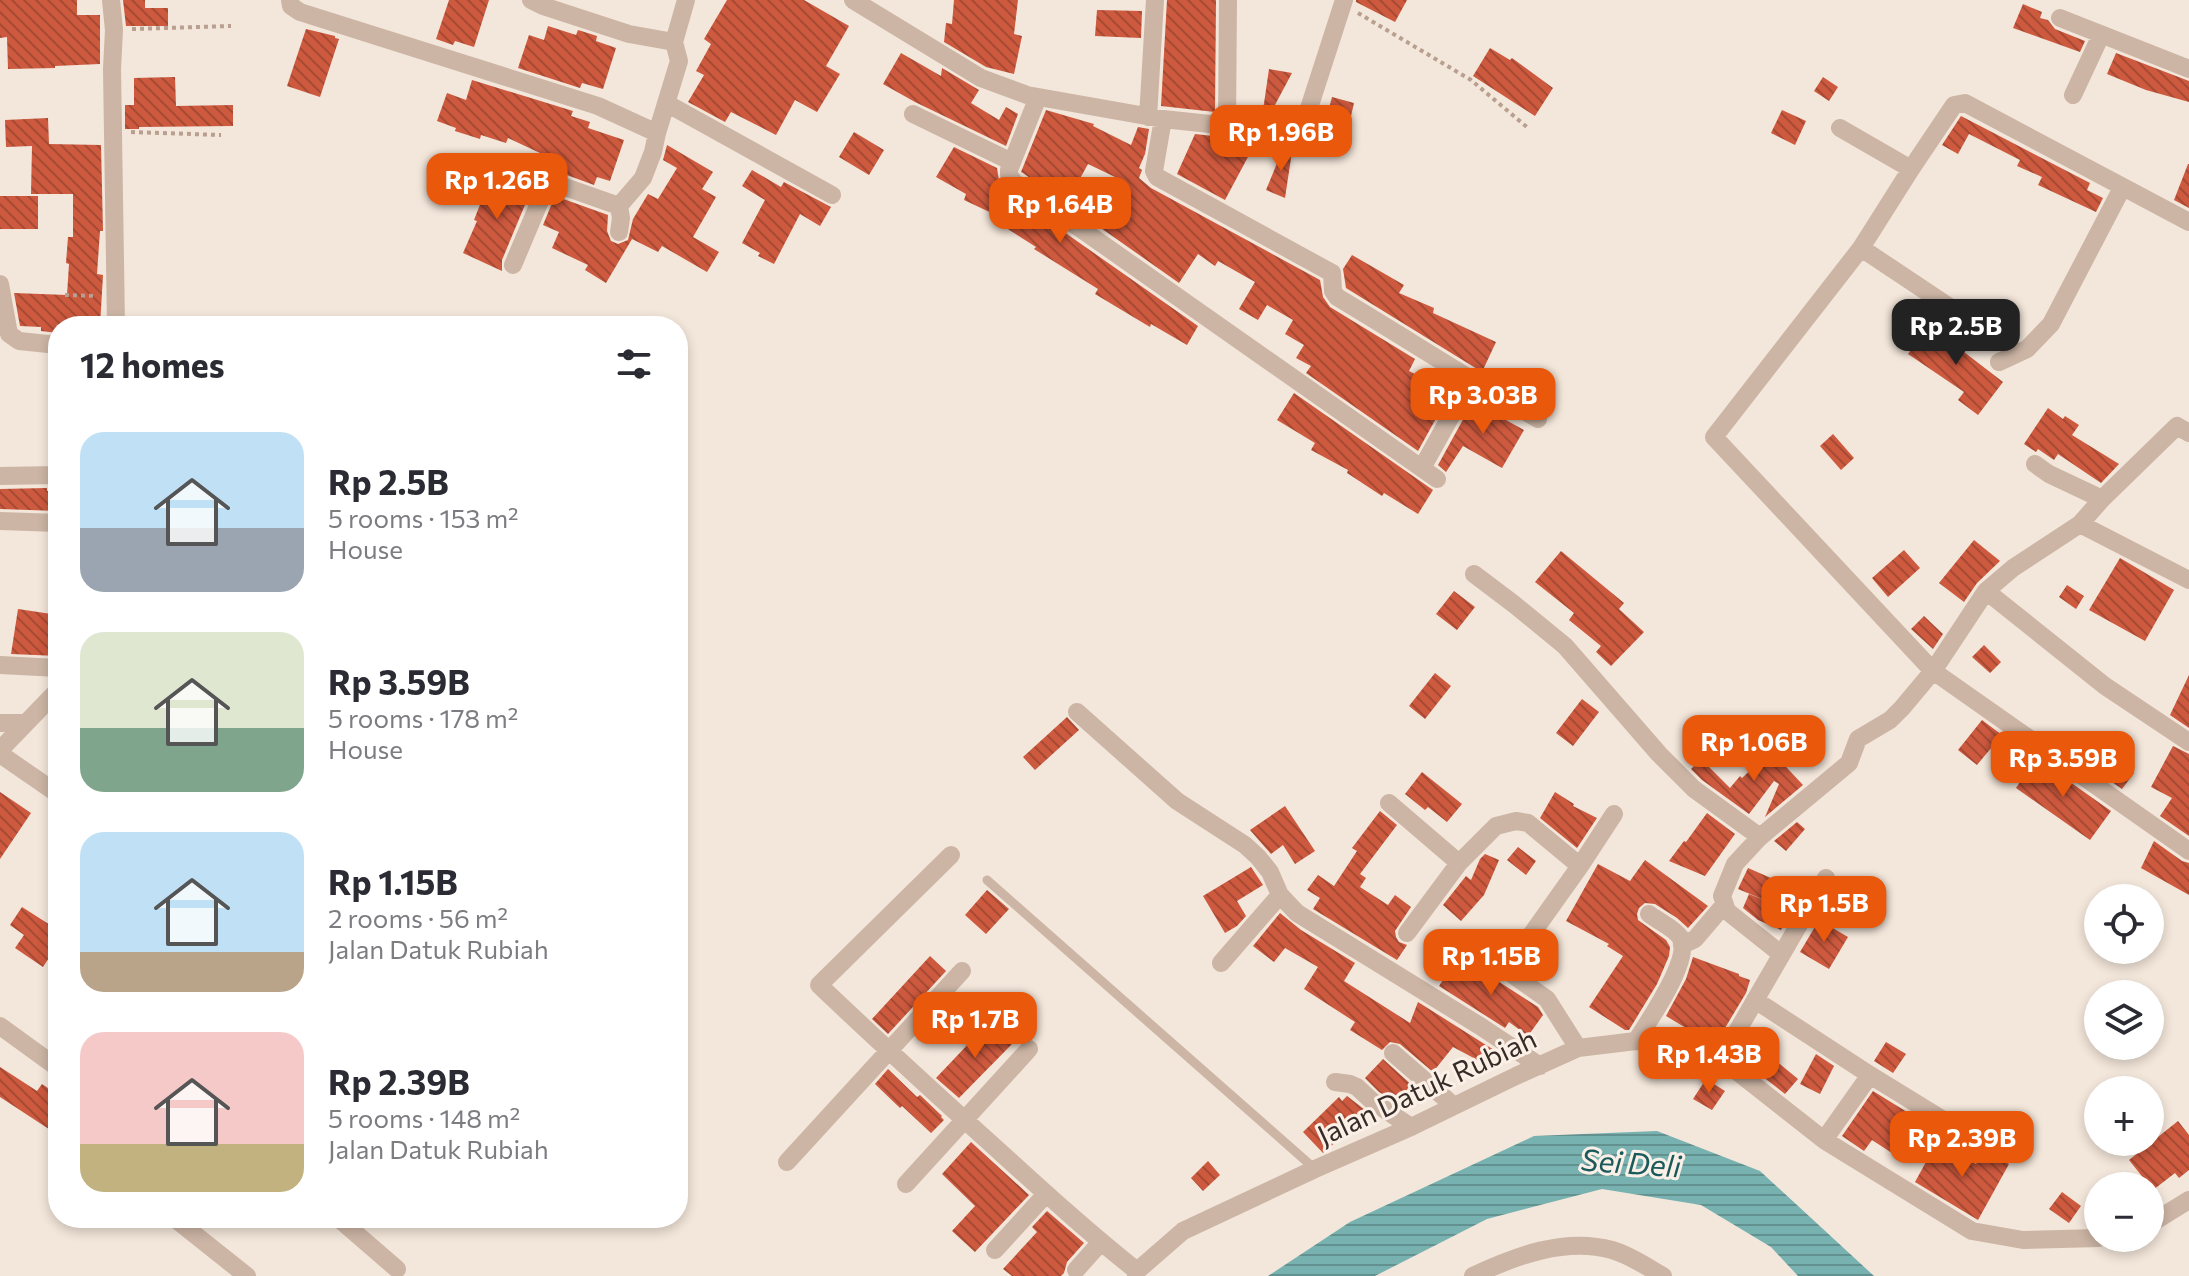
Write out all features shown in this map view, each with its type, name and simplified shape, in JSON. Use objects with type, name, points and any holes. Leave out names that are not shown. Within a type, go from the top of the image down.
[{"type":"street","points":[[111,0],[114,30],[116,316]]},
{"type":"street","points":[[290,0],[291,6],[300,12],[598,106],[657,133]]},
{"type":"street","points":[[531,0],[629,34],[674,42]]},
{"type":"street","points":[[619,206],[643,178],[653,152],[679,61],[674,42],[686,0]]},
{"type":"street","points":[[853,0],[981,78],[1038,97],[1155,118],[1294,133],[1302,130],[1343,2]]},
{"type":"street","points":[[1155,0],[1154,171],[1157,177],[1332,273],[1333,291],[1337,297],[1538,419]]},
{"type":"street","points":[[1227,125],[1228,0]]},
{"type":"street","points":[[2060,18],[2189,69]]},
{"type":"street","points":[[2073,95],[2101,35]]},
{"type":"street","points":[[1038,97],[1012,162],[1009,175],[1014,182],[1430,474],[1471,380]]},
{"type":"street","points":[[666,103],[832,195]]},
{"type":"street","points":[[2189,222],[1965,103],[1954,105],[1861,248],[1714,437],[1933,671],[2189,851]]},
{"type":"street","points":[[913,114],[1012,162]]},
{"type":"street","points":[[1840,128],[1911,169]]},
{"type":"street","points":[[505,166],[619,206]]},
{"type":"street","points":[[513,265],[548,182]]},
{"type":"street","points":[[1999,362],[2027,349],[2051,324],[2122,188]]},
{"type":"street","points":[[619,206],[619,232]]},
{"type":"street","points":[[1861,248],[1984,330]]},
{"type":"street","points":[[0,284],[9,334],[19,341],[48,344]]},
{"type":"street","points":[[1781,954],[1724,905],[1722,896],[1735,864],[1760,837],[1849,763],[1858,739],[1890,720],[1933,671],[1986,591],[2013,568],[2080,524],[2177,426],[2189,433]]},
{"type":"street","points":[[2035,464],[2102,499]]},
{"type":"street","points":[[0,476],[48,475]]},
{"type":"street","points":[[0,521],[48,523]]},
{"type":"street","points":[[2080,524],[2189,580]]},
{"type":"street","points":[[1474,574],[1565,646],[1659,754],[1694,789],[1760,837]]},
{"type":"street","points":[[1986,591],[2105,686],[2189,742]]},
{"type":"street","points":[[0,665],[48,667]]},
{"type":"street","points":[[48,700],[0,752],[48,787]]},
{"type":"street","points":[[1077,712],[1177,801],[1245,845],[1270,872],[1280,895],[1297,913],[1540,1066]]},
{"type":"street","points":[[0,723],[26,723]]},
{"type":"street","points":[[1389,803],[1459,863]]},
{"type":"street","points":[[1506,970],[1614,814]]},
{"type":"street","points":[[1407,933],[1459,863],[1496,826],[1516,821],[1528,823],[1580,866]]},
{"type":"street","points":[[951,855],[819,985],[1136,1274]]},
{"type":"street","points":[[1721,1059],[1826,878]]},
{"type":"street","points":[[1221,963],[1280,895]]},
{"type":"street","points":[[1682,945],[1695,939],[1724,905]]},
{"type":"street","points":[[1636,1041],[1677,970],[1682,945],[1679,936],[1649,914]]},
{"type":"street","points":[[1465,945],[1547,999],[1578,1048]]},
{"type":"street","points":[[787,1162],[962,971]]},
{"type":"street","points":[[1755,1000],[1961,1131]]},
{"type":"street","points":[[0,1026],[48,1054]]},
{"type":"street","name":"Jalan Datuk Rubiah","points":[[1136,1274],[1183,1231],[1315,1169],[1578,1048],[1636,1041],[1678,1043],[1721,1059],[1824,1140],[1972,1231],[2023,1240],[2084,1238]]},
{"type":"street","points":[[906,1184],[1029,1049]]},
{"type":"street","points":[[1393,1053],[1454,1106]]},
{"type":"street","points":[[1824,1140],[1870,1075]]},
{"type":"street","points":[[1335,1082],[1357,1087],[1411,1127]]},
{"type":"street","points":[[995,1250],[1046,1194]]},
{"type":"street","points":[[2164,1215],[2189,1200]]},
{"type":"street","points":[[187,1228],[247,1276]]},
{"type":"street","points":[[350,1228],[397,1269]]},
{"type":"street","points":[[1076,1270],[1101,1242]]},
{"type":"street","points":[[1473,1276],[1511,1258],[1578,1244],[1614,1250],[1663,1276]]},
{"type":"lane","points":[[987,880],[1315,1169]]},
{"type":"path","points":[[1343,2],[1471,80],[1528,128]]},
{"type":"path","points":[[114,30],[231,26]]},
{"type":"path","points":[[113,131],[221,135]]},
{"type":"path","points":[[65,295],[115,296]]},
{"type":"water","name":"Sei Deli","points":[[1657,1131],[1760,1171],[1874,1276],[1798,1276],[1771,1247],[1701,1205],[1602,1189],[1487,1219],[1375,1276],[1268,1276],[1350,1222],[1534,1136]]},
{"type":"building","points":[[0,0],[77,0],[77,15],[100,15],[100,64],[8,69],[7,37],[0,38]]},
{"type":"building","points":[[123,0],[145,0],[145,8],[168,8],[168,26],[126,26]]},
{"type":"building","points":[[449,0],[489,0],[474,47],[436,39]]},
{"type":"building","points":[[727,0],[804,0],[849,26],[826,66],[840,74],[817,112],[795,100],[776,135],[731,112],[725,122],[688,102],[704,75],[696,71],[711,44],[704,39]]},
{"type":"building","points":[[954,0],[1018,0],[1014,34],[1022,36],[1014,74],[986,67],[944,42],[946,23],[952,24]]},
{"type":"building","points":[[1167,0],[1216,0],[1215,112],[1161,106]]},
{"type":"building","points":[[1356,0],[1407,0],[1395,22]]},
{"type":"building","points":[[2023,4],[2042,12],[2040,18],[2048,20],[2055,29],[2085,41],[2080,52],[2013,28]]},
{"type":"building","points":[[1097,10],[1142,11],[1141,38],[1095,36]]},
{"type":"building","points":[[548,26],[576,35],[578,30],[597,36],[596,41],[616,48],[603,89],[582,83],[580,88],[518,68],[529,35],[544,40]]},
{"type":"building","points":[[306,29],[339,39],[320,97],[287,86]]},
{"type":"building","points":[[1490,48],[1510,60],[1512,58],[1553,88],[1535,116],[1473,76]]},
{"type":"building","points":[[901,53],[941,76],[942,68],[979,90],[971,103],[999,120],[1006,107],[1018,114],[1006,146],[883,84]]},
{"type":"building","points":[[2116,53],[2189,81],[2189,102],[2146,90],[2107,74]]},
{"type":"building","points":[[1269,69],[1292,73],[1268,118],[1262,117]]},
{"type":"building","points":[[175,77],[176,106],[233,105],[233,126],[125,129],[125,105],[134,105],[134,78]]},
{"type":"building","points":[[1823,77],[1838,87],[1829,101],[1814,91]]},
{"type":"building","points":[[472,80],[573,111],[571,116],[590,122],[588,128],[624,140],[610,181],[597,177],[594,185],[537,164],[540,153],[508,138],[506,143],[481,135],[480,139],[437,121],[447,93],[466,100]]},
{"type":"building","points":[[1332,97],[1354,103],[1348,129],[1325,123]]},
{"type":"building","points":[[1046,110],[1094,124],[1131,145],[1138,127],[1149,129],[1139,178],[1151,188],[1320,280],[1323,297],[1330,307],[1415,359],[1409,371],[1449,391],[1453,382],[1455,384],[1418,451],[1306,373],[1311,366],[1296,358],[1304,345],[1285,334],[1293,320],[1267,305],[1258,320],[1239,309],[1255,282],[1218,261],[1215,266],[1198,254],[1179,283],[1091,221],[1115,177],[1088,164],[1066,204],[1021,172]]},
{"type":"building","points":[[1782,110],[1806,121],[1795,145],[1771,133]]},
{"type":"building","points":[[1961,116],[2090,183],[2087,190],[2103,198],[2096,212],[2038,185],[2042,177],[2017,166],[2020,160],[1969,134],[1958,154],[1942,145]]},
{"type":"building","points":[[48,118],[49,144],[101,145],[103,231],[100,231],[97,274],[103,275],[101,316],[48,316],[48,332],[41,331],[41,327],[20,326],[14,293],[67,295],[69,264],[66,263],[68,237],[73,237],[73,194],[31,194],[32,146],[6,147],[5,120]]},
{"type":"building","points":[[854,132],[884,150],[869,175],[839,157]]},
{"type":"building","points":[[1195,134],[1213,136],[1249,155],[1225,200],[1177,174]]},
{"type":"building","points":[[1285,144],[1293,145],[1285,198],[1266,190]]},
{"type":"building","points":[[667,145],[713,172],[702,189],[716,197],[693,237],[719,252],[707,272],[662,246],[658,252],[632,239],[606,283],[585,270],[588,265],[552,248],[559,232],[543,225],[555,196],[608,215],[607,231],[611,241],[618,244],[628,240],[633,219],[648,194],[658,199],[677,168],[663,160]]},
{"type":"building","points":[[954,147],[997,168],[999,181],[1007,192],[1198,326],[1187,345],[1095,294],[1098,289],[997,222],[1000,217],[964,200],[966,194],[936,177]]},
{"type":"building","points":[[2189,164],[2189,208],[2174,200]]},
{"type":"building","points":[[752,170],[781,187],[784,182],[831,207],[820,226],[800,214],[774,264],[742,243],[765,200],[742,186]]},
{"type":"building","points":[[497,174],[532,188],[502,260],[502,271],[463,253],[477,221],[474,220],[483,197],[487,198]]},
{"type":"building","points":[[0,196],[38,196],[38,229],[0,229]]},
{"type":"building","points":[[1352,255],[1404,285],[1399,293],[1434,308],[1433,313],[1496,342],[1482,372],[1346,288],[1343,269]]},
{"type":"building","points":[[1930,322],[1967,347],[1964,352],[2003,382],[1978,415],[1958,400],[1964,392],[1908,354]]},
{"type":"building","points":[[1294,393],[1433,490],[1418,514],[1384,493],[1382,496],[1347,473],[1348,470],[1311,450],[1315,443],[1277,420]]},
{"type":"building","points":[[1476,396],[1487,403],[1484,408],[1524,430],[1502,468],[1463,446],[1446,472],[1438,465]]},
{"type":"building","points":[[2048,408],[2063,419],[2065,416],[2079,425],[2072,435],[2119,464],[2101,483],[2058,454],[2054,460],[2024,444]]},
{"type":"building","points":[[1833,434],[1854,458],[1841,470],[1820,446]]},
{"type":"building","points":[[47,488],[48,511],[0,509],[0,489]]},
{"type":"building","points":[[1974,540],[2000,561],[1977,583],[1964,602],[1939,583]]},
{"type":"building","points":[[1904,550],[1920,568],[1888,597],[1872,578]]},
{"type":"building","points":[[1561,551],[1624,603],[1619,609],[1644,632],[1611,666],[1596,652],[1601,646],[1569,620],[1574,613],[1535,582]]},
{"type":"building","points":[[2120,558],[2174,590],[2145,641],[2089,610]]},
{"type":"building","points":[[2067,585],[2084,596],[2076,609],[2059,597]]},
{"type":"building","points":[[1454,591],[1475,607],[1457,630],[1436,614]]},
{"type":"building","points":[[18,609],[48,614],[48,656],[11,654]]},
{"type":"building","points":[[1924,616],[1943,634],[1933,649],[1911,629]]},
{"type":"building","points":[[1984,645],[2001,662],[1990,673],[1972,657]]},
{"type":"building","points":[[1435,673],[1451,686],[1425,719],[1409,706]]},
{"type":"building","points":[[2189,675],[2189,728],[2170,715]]},
{"type":"building","points":[[1582,699],[1599,712],[1573,746],[1556,733]]},
{"type":"building","points":[[1067,717],[1079,730],[1035,770],[1023,757]]},
{"type":"building","points":[[1982,720],[2002,735],[1977,765],[1958,750]]},
{"type":"building","points":[[2076,731],[2134,773],[2122,789],[2064,748]]},
{"type":"building","points":[[2173,746],[2189,754],[2189,836],[2160,816],[2172,798],[2151,787]]},
{"type":"building","points":[[1771,751],[1803,785],[1765,817],[1779,784],[1774,781],[1749,814],[1691,769],[1701,759],[1730,788]]},
{"type":"building","points":[[2036,758],[2111,811],[2090,840],[2016,788]]},
{"type":"building","points":[[1422,772],[1462,804],[1447,822],[1405,794]]},
{"type":"building","points":[[0,792],[31,813],[0,859]]},
{"type":"building","points":[[1555,792],[1573,806],[1597,818],[1577,848],[1540,818]]},
{"type":"building","points":[[1285,806],[1315,851],[1295,864],[1283,845],[1271,854],[1250,830]]},
{"type":"building","points":[[1380,811],[1397,825],[1360,874],[1366,878],[1360,887],[1388,905],[1395,895],[1411,907],[1395,931],[1399,942],[1407,945],[1397,960],[1313,909],[1320,898],[1307,890],[1318,875],[1334,886],[1357,851],[1352,848]]},
{"type":"building","points":[[1707,813],[1735,834],[1705,876],[1669,861]]},
{"type":"building","points":[[1797,822],[1805,829],[1786,851],[1774,841]]},
{"type":"building","points":[[2154,841],[2189,863],[2189,895],[2141,868]]},
{"type":"building","points":[[1518,847],[1536,861],[1526,875],[1507,860]]},
{"type":"building","points":[[1485,854],[1499,860],[1484,895],[1461,921],[1443,905],[1466,876],[1471,880]]},
{"type":"building","points":[[1645,860],[1708,906],[1688,928],[1655,904],[1645,903],[1639,908],[1638,920],[1666,940],[1670,947],[1669,956],[1657,984],[1629,1030],[1625,1030],[1589,1007],[1623,956],[1607,946],[1609,944],[1566,921],[1598,864],[1630,881]]},
{"type":"building","points":[[1251,867],[1263,885],[1237,901],[1246,916],[1225,933],[1203,896]]},
{"type":"building","points":[[1748,868],[1771,878],[1762,899],[1738,889]]},
{"type":"building","points":[[987,890],[1009,909],[986,934],[965,915]]},
{"type":"building","points":[[1749,894],[1789,910],[1781,930],[1758,920],[1743,908]]},
{"type":"building","points":[[22,907],[48,924],[48,959],[43,967],[15,948],[24,935],[10,925]]},
{"type":"building","points":[[1280,913],[1301,930],[1355,963],[1344,981],[1410,1023],[1418,1002],[1494,1050],[1485,1064],[1453,1047],[1433,1072],[1400,1044],[1390,1042],[1382,1050],[1350,1030],[1355,1022],[1304,989],[1318,967],[1285,948],[1274,962],[1253,946]]},
{"type":"building","points":[[1819,920],[1848,937],[1829,969],[1800,952]]},
{"type":"building","points":[[930,956],[946,971],[888,1034],[872,1019]]},
{"type":"building","points":[[1459,956],[1538,1007],[1543,1015],[1528,1036],[1509,1022],[1505,1028],[1439,986]]},
{"type":"building","points":[[1693,957],[1750,980],[1746,993],[1716,1043],[1698,1030],[1696,1034],[1666,1016],[1686,979]]},
{"type":"building","points":[[990,1021],[1013,1043],[959,1098],[936,1078]]},
{"type":"building","points":[[1886,1042],[1906,1054],[1893,1073],[1874,1061]]},
{"type":"building","points":[[1816,1054],[1834,1066],[1820,1094],[1800,1084]]},
{"type":"building","points":[[1383,1059],[1415,1088],[1399,1105],[1365,1078]]},
{"type":"building","points":[[1775,1060],[1798,1079],[1785,1094],[1762,1076]]},
{"type":"building","points":[[0,1067],[37,1091],[42,1084],[48,1088],[48,1128],[0,1097]]},
{"type":"building","points":[[888,1069],[942,1116],[944,1120],[931,1133],[875,1084]]},
{"type":"building","points":[[1706,1079],[1725,1091],[1712,1110],[1693,1099]]},
{"type":"building","points":[[1873,1091],[1920,1120],[1895,1155],[1872,1140],[1864,1151],[1842,1136]]},
{"type":"building","points":[[1347,1096],[1369,1113],[1323,1153],[1303,1132],[1339,1097],[1342,1101]]},
{"type":"building","points":[[2178,1121],[2189,1135],[2189,1170],[2179,1178],[2175,1173],[2164,1182],[2164,1172],[2139,1172],[2129,1160],[2134,1156],[2164,1156],[2164,1132]]},
{"type":"building","points":[[971,1142],[1029,1195],[975,1252],[952,1231],[975,1206],[942,1174]]},
{"type":"building","points":[[1937,1142],[1976,1164],[1984,1150],[2009,1164],[1978,1220],[1915,1182]]},
{"type":"building","points":[[1208,1161],[1220,1175],[1203,1191],[1191,1178]]},
{"type":"building","points":[[2062,1192],[2081,1206],[2069,1223],[2049,1209]]},
{"type":"building","points":[[1047,1211],[1084,1243],[1067,1262],[1061,1276],[1012,1276],[1003,1269],[1037,1232],[1032,1227]]}]
